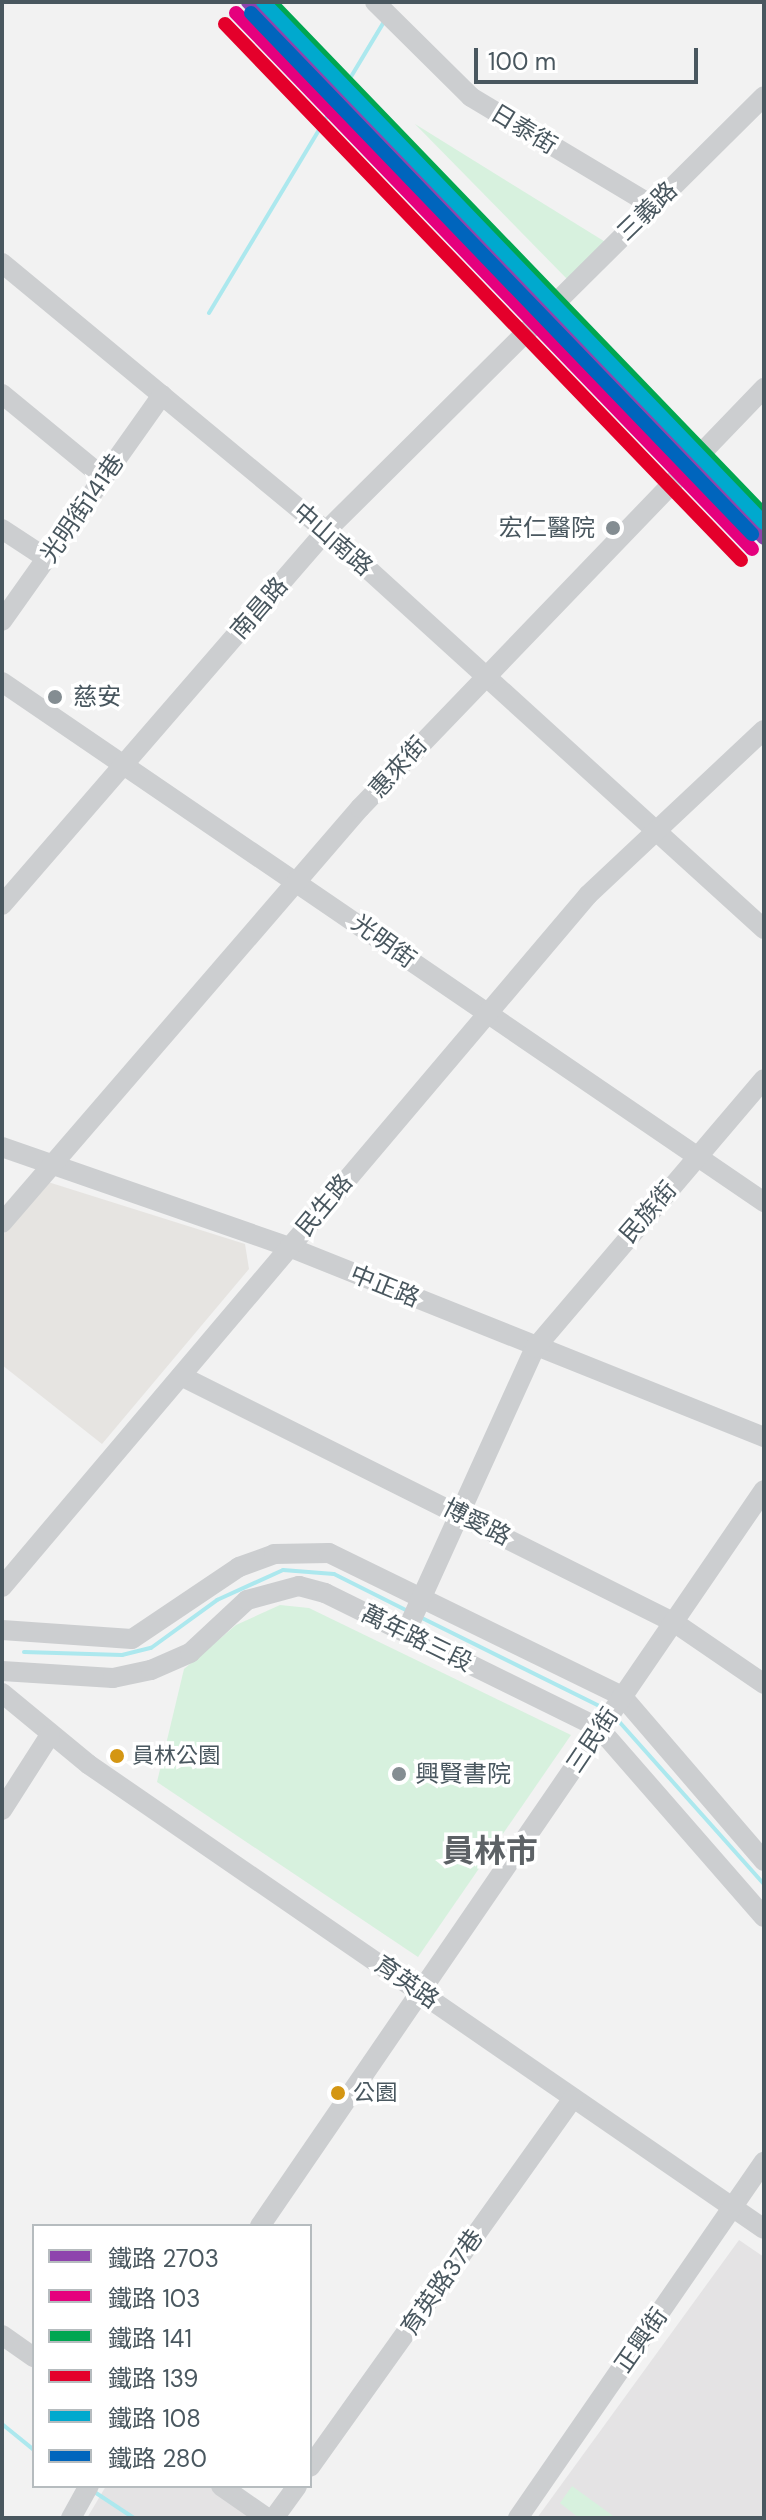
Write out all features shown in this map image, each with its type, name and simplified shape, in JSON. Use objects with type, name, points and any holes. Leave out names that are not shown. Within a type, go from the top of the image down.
[{"type":"street","name":"日泰街","points":[[375,2],[471,97],[653,206]]},
{"type":"street","name":"三義路","points":[[530,325],[764,96]]},
{"type":"street","name":"中山南路","points":[[2,263],[326,531],[764,929]]},
{"type":"street","name":"南昌路","points":[[2,905],[326,531],[530,325]]},
{"type":"street","name":"惠來街","points":[[2,1223],[50,1163],[294,881],[484,672],[764,388]]},
{"type":"street","points":[[2,394],[103,477]]},
{"type":"street","name":"光明街141巷","points":[[2,621],[162,395]]},
{"type":"street","points":[[2,529],[46,558]]},
{"type":"street","name":"光明街","points":[[2,682],[124,762],[764,1202]]},
{"type":"street","name":"民生路","points":[[2,1587],[487,1011],[652,829],[764,730]]},
{"type":"street","name":"民族街","points":[[406,1632],[535,1348],[764,1079]]},
{"type":"street","name":"中正路","points":[[2,1147],[289,1247],[535,1348],[764,1437]]},
{"type":"street","name":"博愛路","points":[[181,1376],[675,1623],[764,1684]]},
{"type":"street","name":"三民街","points":[[261,2224],[764,1490]]},
{"type":"street","name":"萬年路三段","points":[[2,1630],[132,1639],[239,1567],[302,1550],[329,1553],[622,1696],[764,1861]]},
{"type":"street","name":"萬年路三段","points":[[2,1671],[113,1678],[151,1670],[190,1653],[247,1600],[299,1586],[406,1632],[599,1728],[764,1917]]},
{"type":"street","name":"育英路","points":[[2,1693],[50,1735],[764,2229]]},
{"type":"street","points":[[2,1810],[50,1735]]},
{"type":"street","name":"育英路37巷","points":[[312,2464],[573,2098]]},
{"type":"street","name":"正興街","points":[[518,2518],[764,2162]]},
{"type":"street","points":[[2,2335],[32,2356]]},
{"type":"street","points":[[71,2518],[88,2488]]},
{"type":"street","points":[[224,2488],[267,2518]]},
{"type":"street","points":[[274,2518],[296,2488]]},
{"type":"shaded area","points":[[48,1182],[245,1244],[249,1269],[102,1444],[2,1365],[2,1236]]},
{"type":"shaded area","points":[[739,2240],[764,2257],[764,2518],[537,2518]]},
{"type":"shaded area","points":[[105,2488],[217,2488],[256,2518],[87,2518]]},
{"type":"green space","points":[[415,124],[607,243],[568,280]]},
{"type":"green space","name":"員林公園","points":[[280,1605],[309,1608],[571,1735],[418,1957],[157,1782],[184,1669],[236,1625]]},
{"type":"green space","points":[[572,2486],[616,2518],[579,2518],[560,2503]]},
{"type":"waterway","points":[[209,313],[385,20]]},
{"type":"waterway","points":[[24,1652],[122,1655],[151,1648],[217,1600],[283,1570],[334,1574],[408,1611]]},
{"type":"waterway","points":[[420,1617],[605,1709]]},
{"type":"waterway","points":[[615,1717],[764,1884]]},
{"type":"waterway","points":[[2,2424],[32,2448]]},
{"type":"waterway","points":[[93,2491],[134,2518]]},
{"type":"rail line","name":"2703","points":[[248,2],[764,538]]},
{"type":"rail line","name":"108","points":[[263,2],[764,523]]},
{"type":"rail line","name":"141","points":[[270,2],[764,515]]},
{"type":"rail line","name":"103","points":[[236,13],[752,549]]},
{"type":"rail line","name":"280","points":[[251,13],[752,534]]},
{"type":"rail line","name":"139","points":[[225,24],[741,560]]},
{"type":"place","name":"宏仁醫院","points":[[613,528]]},
{"type":"place","name":"慈安","points":[[55,697]]},
{"type":"place","name":"員林公園","points":[[117,1756]]},
{"type":"place","name":"興賢書院","points":[[399,1774]]},
{"type":"place","name":"公園","points":[[338,2093]]},
{"type":"district","name":"員林市","points":[[490,1851]]}]
